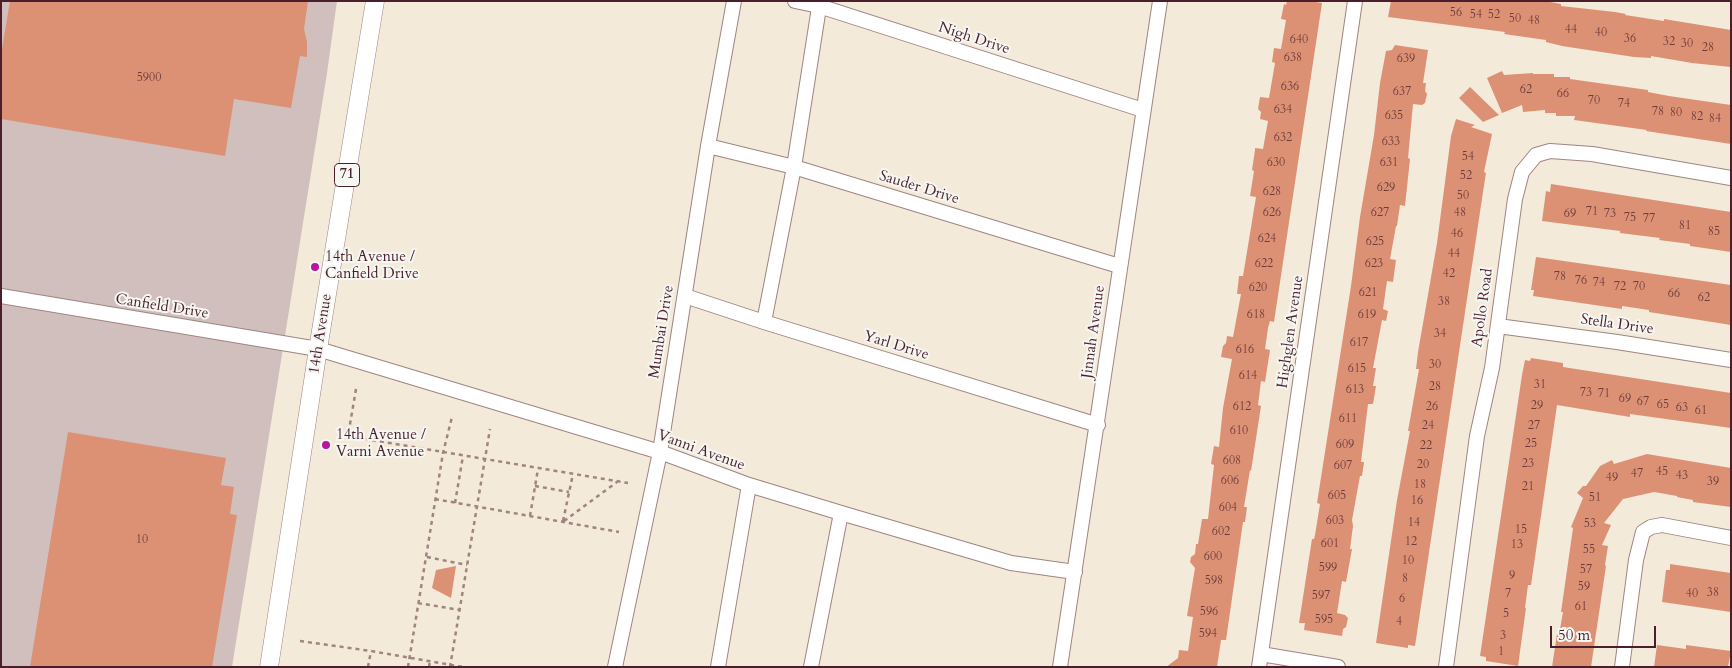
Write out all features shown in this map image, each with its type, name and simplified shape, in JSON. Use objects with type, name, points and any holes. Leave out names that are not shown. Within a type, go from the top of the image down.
[{"type":"main road","name":"14th Avenue","points":[[269,667],[318,349],[375,1]]},
{"type":"street","name":"Mumbai Drive","points":[[615,667],[660,452],[708,146],[734,1]]},
{"type":"street","name":"Nigh Drive","points":[[795,1],[819,4],[1143,110]]},
{"type":"street","name":"Jinnah Avenue","points":[[1060,667],[1098,425],[1160,1]]},
{"type":"street","name":"Highglen Avenue","points":[[1260,660],[1355,1]]},
{"type":"street","points":[[764,322],[794,167],[819,4]]},
{"type":"street","name":"Sauder Drive","points":[[708,146],[794,167],[1120,266]]},
{"type":"street","name":"Apollo Road","points":[[1446,667],[1477,436],[1492,368],[1514,199],[1522,172],[1536,155],[1550,151],[1592,154],[1731,178]]},
{"type":"street","name":"Canfield Drive","points":[[1,296],[318,349]]},
{"type":"street","name":"Yarl Drive","points":[[685,296],[1098,425]]},
{"type":"street","name":"Stella Drive","points":[[1498,326],[1731,360]]},
{"type":"street","name":"Vanni Avenue","points":[[318,349],[660,452],[749,485],[841,514],[1011,563],[1075,572]]},
{"type":"street","points":[[718,667],[749,485]]},
{"type":"street","points":[[811,667],[841,514]]},
{"type":"street","points":[[1622,667],[1636,560],[1643,532],[1651,527],[1662,525],[1731,538]]},
{"type":"street","points":[[1260,660],[1338,667]]},
{"type":"path","points":[[356,389],[348,436],[628,483]]},
{"type":"path","points":[[408,667],[443,453],[452,417]]},
{"type":"path","points":[[450,666],[490,429]]},
{"type":"path","points":[[455,503],[463,456]]},
{"type":"path","points":[[530,516],[538,469]]},
{"type":"path","points":[[563,522],[572,474]]},
{"type":"path","points":[[563,522],[617,482]]},
{"type":"path","points":[[535,486],[569,492]]},
{"type":"path","points":[[435,500],[619,532]]},
{"type":"path","points":[[427,557],[468,565]]},
{"type":"path","points":[[418,603],[460,610]]},
{"type":"path","points":[[300,641],[463,667]]},
{"type":"path","points":[[368,667],[371,651]]},
{"type":"path","points":[[429,667],[430,661]]},
{"type":"shaded area","points":[[1,1],[337,1],[232,667],[1,667]]},
{"type":"building","points":[[10,1],[308,1],[304,29],[307,42],[307,57],[300,56],[291,108],[234,99],[225,156],[1,119],[1,55]]},
{"type":"building","points":[[1287,1],[1322,3],[1274,322],[1270,321],[1268,328],[1265,349],[1270,350],[1265,382],[1261,381],[1258,405],[1261,406],[1244,507],[1247,507],[1245,522],[1243,522],[1226,640],[1221,640],[1217,667],[1166,667],[1178,658],[1179,650],[1188,651],[1193,617],[1187,616],[1195,568],[1190,562],[1191,557],[1195,554],[1196,544],[1198,544],[1202,519],[1208,519],[1214,465],[1211,464],[1214,446],[1219,447],[1223,408],[1232,359],[1221,357],[1227,336],[1233,337],[1241,294],[1237,294],[1239,276],[1243,276],[1256,197],[1250,196],[1255,148],[1263,149],[1268,121],[1260,119],[1261,112],[1258,109],[1260,97],[1269,98],[1275,63],[1272,62],[1274,48],[1281,49],[1286,20],[1281,19],[1284,4],[1286,5]]},
{"type":"building","points":[[1391,1],[1545,1],[1561,4],[1561,6],[1615,12],[1731,30],[1731,67],[1651,56],[1651,58],[1634,57],[1562,46],[1546,42],[1546,40],[1504,34],[1505,32],[1388,17]]},
{"type":"building","points":[[1395,45],[1428,50],[1423,83],[1426,83],[1425,91],[1427,94],[1425,103],[1422,105],[1413,104],[1405,206],[1400,205],[1390,259],[1396,260],[1393,282],[1387,281],[1383,309],[1388,311],[1386,321],[1382,320],[1373,368],[1376,368],[1373,386],[1376,386],[1373,404],[1368,404],[1361,462],[1364,462],[1352,520],[1350,549],[1352,549],[1346,582],[1342,581],[1337,613],[1348,618],[1342,636],[1304,630],[1305,623],[1299,623],[1312,539],[1314,539],[1315,535],[1320,504],[1317,503],[1374,135],[1380,83],[1386,51],[1392,50]]},
{"type":"building","points":[[1502,71],[1504,75],[1554,74],[1554,77],[1570,77],[1570,79],[1648,90],[1648,92],[1669,96],[1731,105],[1731,144],[1574,120],[1575,116],[1556,116],[1556,113],[1545,113],[1545,110],[1523,112],[1522,105],[1502,113],[1487,78]]},
{"type":"building","points":[[1470,87],[1499,115],[1483,122],[1459,98]]},
{"type":"building","points":[[1456,119],[1475,125],[1471,127],[1492,134],[1484,172],[1486,173],[1415,646],[1408,645],[1408,648],[1376,643],[1419,369],[1416,369],[1418,352],[1437,243],[1451,136]]},
{"type":"building","points":[[1551,184],[1731,212],[1731,252],[1659,240],[1660,238],[1620,233],[1620,231],[1542,221],[1546,191],[1550,192]]},
{"type":"building","points":[[1536,257],[1731,285],[1731,325],[1622,306],[1622,309],[1533,296],[1534,290],[1531,290]]},
{"type":"building","points":[[1531,358],[1563,363],[1563,367],[1731,393],[1731,428],[1630,414],[1630,417],[1557,405],[1531,585],[1528,585],[1518,666],[1486,661],[1486,657],[1480,656],[1522,375],[1525,360],[1530,361]]},
{"type":"building","points":[[68,432],[226,458],[221,485],[234,487],[230,514],[237,515],[212,667],[30,667]]},
{"type":"building","points":[[1647,454],[1731,468],[1731,507],[1693,502],[1693,500],[1654,492],[1623,499],[1604,523],[1611,525],[1602,545],[1608,546],[1591,667],[1552,667],[1557,634],[1559,635],[1563,612],[1561,612],[1573,528],[1571,527],[1583,498],[1577,493],[1583,486],[1586,486],[1600,466],[1612,460],[1614,464]]},
{"type":"building","points":[[1670,564],[1731,573],[1731,612],[1662,602],[1666,570],[1670,570]]},
{"type":"building","points":[[456,566],[451,598],[432,588],[436,570]]},
{"type":"building","points":[[1657,645],[1686,649],[1686,645],[1731,651],[1728,667],[1654,667]]},
{"type":"place","name":"14th Avenue / Canfield Drive","points":[[315,267]]},
{"type":"place","name":"14th Avenue / Varni Avenue","points":[[326,445]]}]
